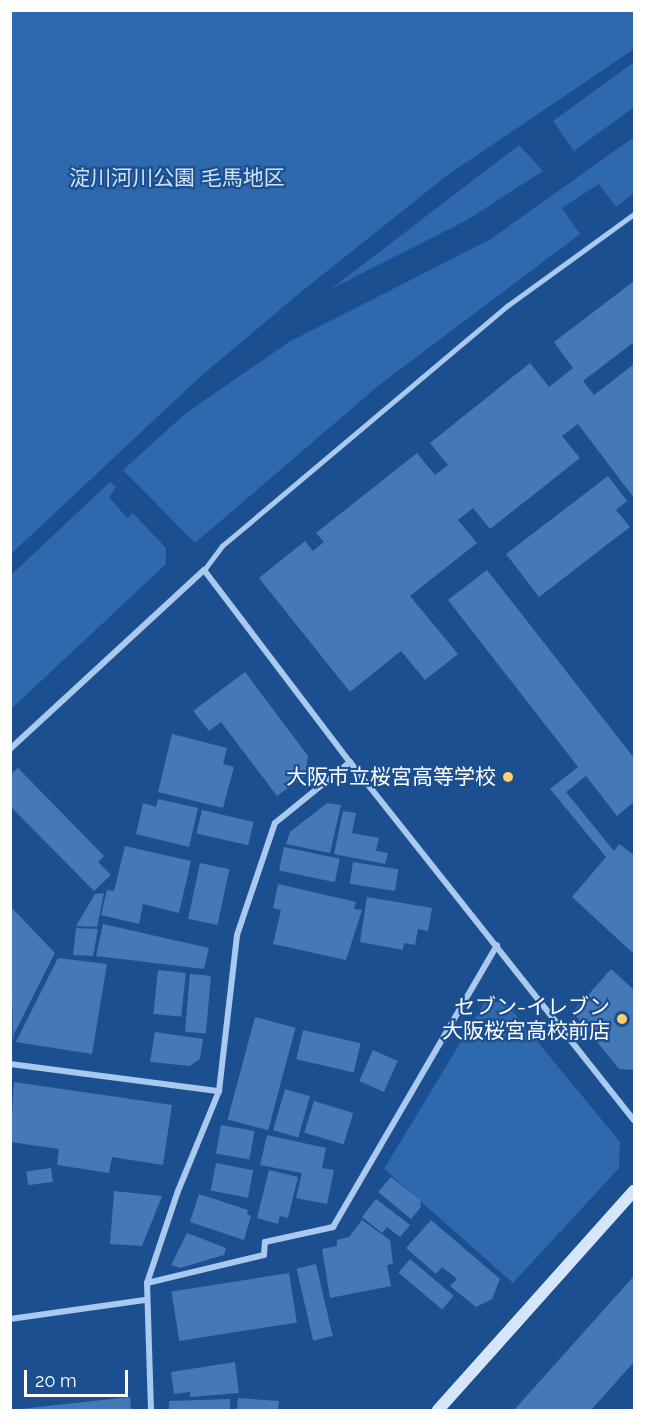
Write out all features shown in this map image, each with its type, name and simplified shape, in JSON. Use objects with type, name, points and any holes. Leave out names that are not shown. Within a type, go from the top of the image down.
[{"type":"street","points":[[10,749],[204,570],[350,762],[634,1120]]},
{"type":"street","points":[[151,1410],[145,1300],[147,1283],[178,1191],[219,1091],[237,934],[275,823],[350,762]]},
{"type":"street","points":[[147,1283],[264,1255],[265,1242],[333,1227],[497,945]]},
{"type":"street","points":[[10,1064],[219,1091]]},
{"type":"street","points":[[438,1410],[634,1191]]},
{"type":"street","points":[[10,1319],[145,1300]]},
{"type":"lane","points":[[204,570],[222,546],[507,306],[634,214]]},
{"type":"green space","name":"淀川河川公園 毛馬地区","points":[[11,10],[634,11],[634,49],[449,174],[302,291],[201,376],[11,554]]},
{"type":"green space","points":[[634,62],[634,107],[574,151],[553,121]]},
{"type":"green space","points":[[634,137],[634,193],[616,207],[599,184],[562,208],[580,234],[378,386],[195,543],[123,470],[186,413],[289,342],[491,239]]},
{"type":"green space","points":[[519,145],[543,171],[467,220],[331,289]]},
{"type":"green space","points":[[110,482],[116,487],[109,497],[127,518],[133,513],[166,548],[166,564],[11,709],[11,575]]},
{"type":"green space","points":[[485,1002],[505,1002],[620,1142],[619,1168],[513,1283],[384,1169]]},
{"type":"building","points":[[634,281],[634,342],[583,381],[594,395],[634,364],[634,498],[578,424],[562,436],[580,458],[490,529],[473,508],[458,520],[477,543],[410,596],[458,654],[425,680],[401,651],[350,692],[259,578],[305,541],[313,551],[324,542],[316,533],[417,453],[435,475],[448,465],[430,443],[530,363],[549,387],[573,368],[554,342]]},
{"type":"building","points":[[608,476],[627,501],[616,510],[630,527],[539,597],[506,554]]},
{"type":"building","points":[[487,570],[634,758],[634,802],[617,816],[586,776],[566,792],[614,851],[619,844],[634,855],[634,954],[572,897],[606,857],[550,789],[578,767],[448,600]]},
{"type":"building","points":[[245,672],[308,756],[305,776],[277,796],[221,722],[209,731],[193,711]]},
{"type":"building","points":[[172,734],[227,748],[223,764],[234,767],[223,808],[158,792]]},
{"type":"building","points":[[18,768],[104,856],[98,862],[111,875],[94,891],[10,806],[10,775]]},
{"type":"building","points":[[158,799],[198,808],[189,847],[136,834],[143,803],[156,807]]},
{"type":"building","points":[[327,803],[341,805],[330,853],[286,844],[290,832]]},
{"type":"building","points":[[202,810],[254,822],[248,845],[197,833]]},
{"type":"building","points":[[343,811],[356,813],[352,833],[379,838],[376,851],[388,853],[385,864],[334,854]]},
{"type":"building","points":[[125,846],[191,861],[179,913],[143,904],[139,924],[101,915],[107,890],[114,891]]},
{"type":"building","points":[[284,847],[340,859],[335,882],[279,870]]},
{"type":"building","points":[[353,862],[398,869],[395,891],[350,884]]},
{"type":"building","points":[[200,863],[229,869],[217,925],[188,919]]},
{"type":"building","points":[[278,884],[356,902],[354,909],[362,910],[346,960],[273,944],[281,910],[273,908]]},
{"type":"building","points":[[104,893],[97,927],[76,926],[95,894]]},
{"type":"building","points":[[367,897],[432,908],[428,931],[418,929],[415,945],[404,943],[403,950],[360,942]]},
{"type":"building","points":[[10,906],[55,953],[14,1034],[13,1043]]},
{"type":"building","points":[[103,924],[209,948],[204,969],[96,956]]},
{"type":"building","points":[[76,928],[98,929],[93,956],[73,955]]},
{"type":"building","points":[[58,958],[107,964],[92,1054],[16,1042]]},
{"type":"building","points":[[611,969],[634,990],[634,1070],[619,1069],[573,1012]]},
{"type":"building","points":[[158,970],[186,973],[181,1017],[153,1014]]},
{"type":"building","points":[[190,974],[211,976],[206,1034],[185,1032]]},
{"type":"building","points":[[255,1017],[296,1028],[268,1130],[228,1119]]},
{"type":"building","points":[[303,1030],[360,1043],[354,1073],[296,1059]]},
{"type":"building","points":[[155,1032],[203,1039],[200,1059],[190,1066],[150,1062]]},
{"type":"building","points":[[373,1050],[398,1061],[384,1092],[359,1081]]},
{"type":"building","points":[[14,1082],[172,1105],[163,1165],[112,1157],[109,1173],[57,1165],[59,1149],[10,1142]]},
{"type":"building","points":[[285,1089],[310,1096],[298,1138],[273,1130]]},
{"type":"building","points":[[314,1101],[353,1113],[344,1145],[304,1133]]},
{"type":"building","points":[[221,1125],[254,1131],[249,1159],[216,1154]]},
{"type":"building","points":[[267,1135],[326,1148],[322,1168],[334,1170],[327,1204],[296,1198],[302,1173],[260,1165]]},
{"type":"building","points":[[216,1163],[253,1170],[248,1198],[211,1190]]},
{"type":"building","points":[[51,1168],[53,1182],[28,1185],[26,1171]]},
{"type":"building","points":[[269,1170],[298,1177],[288,1218],[280,1216],[278,1224],[257,1218]]},
{"type":"building","points":[[391,1177],[420,1200],[421,1207],[411,1219],[378,1192]]},
{"type":"building","points":[[114,1191],[162,1196],[142,1246],[110,1244]]},
{"type":"building","points":[[199,1194],[248,1210],[247,1214],[251,1216],[244,1240],[190,1222]]},
{"type":"building","points":[[376,1199],[410,1225],[400,1237],[387,1227],[382,1233],[362,1217]]},
{"type":"building","points":[[362,1220],[390,1240],[393,1264],[387,1265],[391,1286],[330,1298],[322,1249],[337,1246],[337,1240],[349,1237]]},
{"type":"building","points":[[431,1220],[500,1279],[492,1299],[476,1307],[450,1286],[457,1279],[442,1267],[436,1274],[406,1248]]},
{"type":"building","points":[[187,1233],[226,1248],[224,1255],[180,1268],[171,1265]]},
{"type":"building","points":[[410,1259],[454,1296],[442,1309],[398,1273]]},
{"type":"building","points":[[316,1264],[333,1336],[313,1341],[297,1268]]},
{"type":"building","points":[[289,1273],[297,1322],[179,1341],[171,1292]]},
{"type":"building","points":[[634,1276],[634,1362],[591,1410],[514,1410]]},
{"type":"building","points":[[235,1362],[239,1393],[190,1397],[190,1392],[174,1394],[171,1372]]},
{"type":"building","points":[[130,1397],[131,1410],[20,1410],[20,1409]]},
{"type":"building","points":[[238,1398],[279,1401],[278,1410],[237,1410]]},
{"type":"building","points":[[230,1399],[230,1410],[169,1410],[169,1401]]},
{"type":"place","name":"大阪市立桜宮高等学校","points":[[508,777]]},
{"type":"place","name":"セブン-イレブン 大阪桜宮高校前店","points":[[622,1019]]}]
